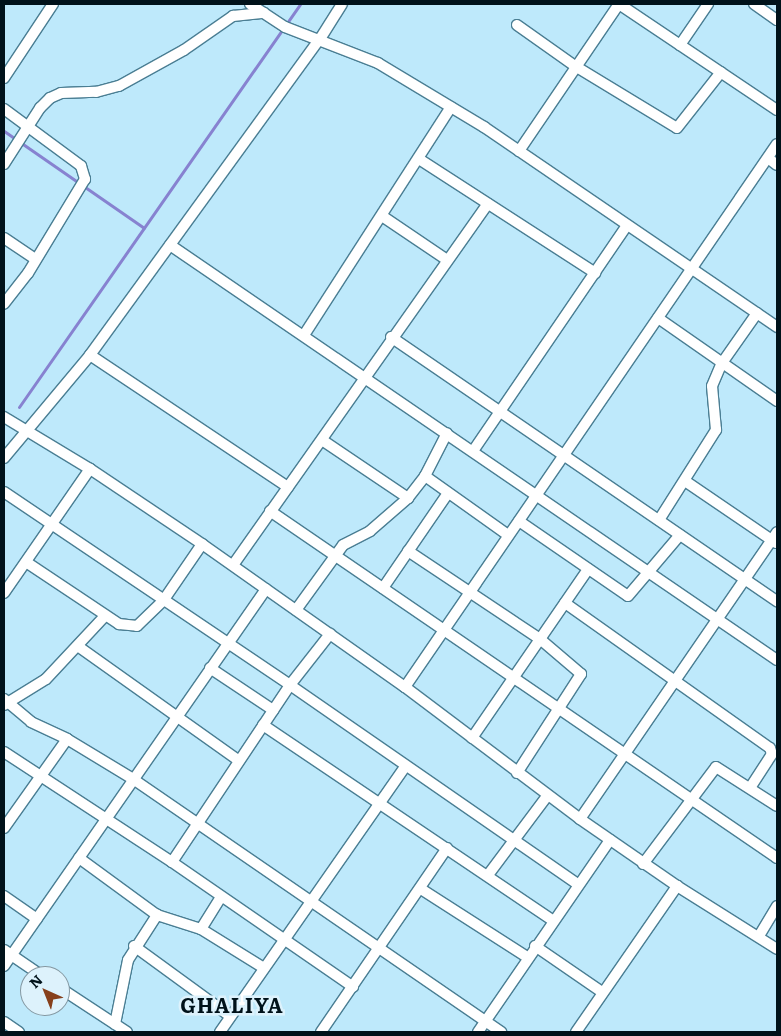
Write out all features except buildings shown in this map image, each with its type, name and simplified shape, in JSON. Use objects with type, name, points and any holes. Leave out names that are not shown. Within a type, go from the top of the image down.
[{"type":"street","points":[[4,78],[53,4]]},
{"type":"street","points":[[250,4],[282,25],[378,63],[451,107],[519,150],[777,327]]},
{"type":"street","points":[[4,458],[90,355],[320,39],[342,4]]},
{"type":"street","points":[[519,150],[619,4],[777,110]]},
{"type":"street","points":[[680,45],[708,4]]},
{"type":"street","points":[[754,4],[777,20]]},
{"type":"street","points":[[4,164],[40,108],[50,98],[61,93],[96,92],[119,86],[184,50],[233,16],[264,13]]},
{"type":"street","points":[[517,25],[575,66],[677,128],[721,72]]},
{"type":"street","points":[[304,335],[451,107]]},
{"type":"street","points":[[4,109],[81,166],[85,179],[35,259],[4,304]]},
{"type":"street","points":[[405,687],[777,144]]},
{"type":"street","points":[[768,158],[777,165]]},
{"type":"street","points":[[419,159],[595,273]]},
{"type":"street","points":[[233,565],[322,440],[391,338],[488,204]]},
{"type":"street","points":[[382,216],[448,260]]},
{"type":"street","points":[[473,451],[628,225]]},
{"type":"street","points":[[4,238],[35,259]]},
{"type":"street","points":[[170,245],[777,660]]},
{"type":"street","points":[[658,520],[685,481],[716,430],[711,393],[722,363],[756,313]]},
{"type":"street","points":[[658,318],[777,400]]},
{"type":"street","points":[[391,338],[777,601]]},
{"type":"street","points":[[90,355],[288,488]]},
{"type":"street","points":[[4,417],[25,432],[90,469],[233,565],[405,687],[547,796],[643,864],[777,949]]},
{"type":"street","points":[[296,610],[350,539],[370,530],[408,498],[425,476],[447,433]]},
{"type":"street","points":[[322,440],[408,498]]},
{"type":"street","points":[[5,588],[52,526],[90,469]]},
{"type":"street","points":[[425,476],[508,535]]},
{"type":"street","points":[[580,819],[676,682],[716,620],[775,539],[685,481]]},
{"type":"street","points":[[4,492],[163,601],[228,642],[405,767],[513,838],[577,884]]},
{"type":"street","points":[[383,588],[448,493]]},
{"type":"street","points":[[270,511],[514,676],[777,858]]},
{"type":"street","points":[[519,520],[628,596],[680,535]]},
{"type":"street","points":[[26,562],[119,624],[137,626],[163,601],[202,544]]},
{"type":"street","points":[[408,551],[540,639],[581,674],[517,773]]},
{"type":"street","points":[[472,738],[588,569]]},
{"type":"street","points":[[4,966],[8,953],[37,919],[174,718],[266,590]]},
{"type":"street","points":[[565,603],[772,751],[750,788]]},
{"type":"street","points":[[106,616],[79,648],[46,679],[5,702],[31,722],[67,738],[198,822],[379,949],[502,1032]]},
{"type":"street","points":[[172,862],[238,760],[290,685],[330,634]]},
{"type":"street","points":[[79,648],[174,718],[238,760]]},
{"type":"street","points":[[210,668],[273,710]]},
{"type":"street","points":[[263,725],[488,875],[552,920]]},
{"type":"street","points":[[4,828],[67,738]]},
{"type":"street","points":[[4,752],[172,862],[220,898],[353,987]]},
{"type":"street","points":[[643,864],[689,798],[716,766],[777,806]]},
{"type":"street","points":[[220,1032],[405,767]]},
{"type":"street","points":[[488,875],[513,838],[547,796]]},
{"type":"street","points":[[478,1032],[552,920],[610,840]]},
{"type":"street","points":[[322,1032],[421,889],[447,848]]},
{"type":"street","points":[[78,858],[157,914],[201,929],[264,968]]},
{"type":"street","points":[[576,1032],[677,886]]},
{"type":"street","points":[[421,889],[527,957]]},
{"type":"street","points":[[4,896],[37,919]]},
{"type":"street","points":[[201,929],[220,898]]},
{"type":"street","points":[[759,936],[777,906]]},
{"type":"street","points":[[115,1024],[122,976],[134,946],[157,914]]},
{"type":"street","points":[[134,946],[230,1016]]},
{"type":"street","points":[[535,946],[602,992]]},
{"type":"street","points":[[8,953],[27,966]]},
{"type":"street","points":[[70,995],[127,1032]]},
{"type":"street","points":[[4,1022],[19,1032]]},
{"type":"waterway","points":[[19,407],[300,4]]},
{"type":"waterway","points":[[4,131],[144,228]]},
{"type":"district","name":"GHALIYA","points":[[232,1004]]}]
